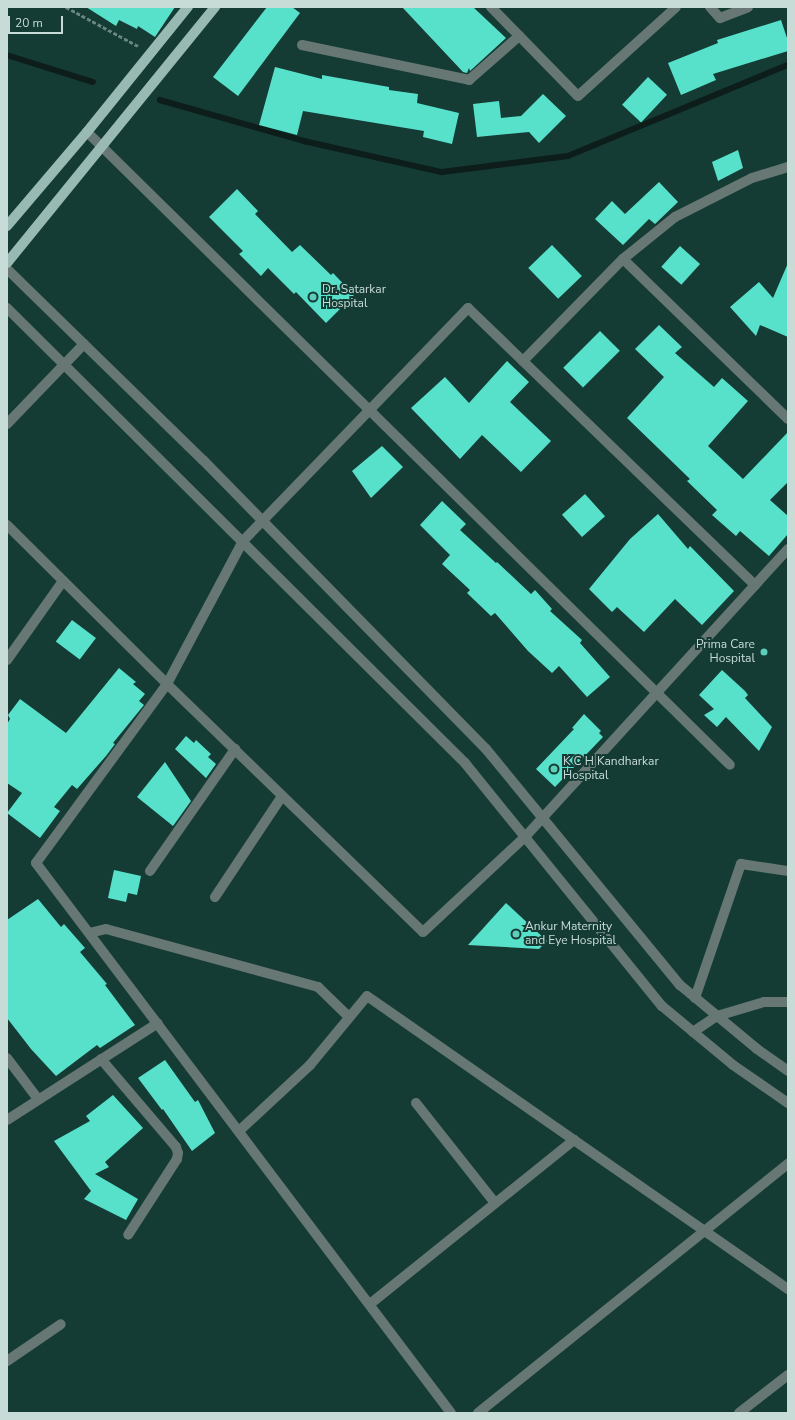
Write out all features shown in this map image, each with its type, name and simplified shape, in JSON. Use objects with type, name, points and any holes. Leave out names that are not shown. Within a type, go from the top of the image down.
[{"type":"main road","points":[[7,226],[188,7]]},
{"type":"main road","points":[[7,263],[215,7]]},
{"type":"street","points":[[491,7],[578,96],[676,7]]},
{"type":"street","points":[[710,7],[720,18],[748,7]]},
{"type":"street","points":[[302,45],[468,80],[519,36]]},
{"type":"street","points":[[86,132],[730,764]]},
{"type":"street","points":[[523,361],[623,259],[675,218],[752,178],[788,168]]},
{"type":"street","points":[[623,259],[788,419]]},
{"type":"street","points":[[7,269],[263,521],[486,749],[680,985],[757,1049],[788,1071]]},
{"type":"street","points":[[7,308],[465,763],[662,1006],[733,1064],[788,1103]]},
{"type":"street","points":[[451,1413],[36,863],[167,684],[243,541],[468,308],[755,585]]},
{"type":"street","points":[[7,424],[84,344]]},
{"type":"street","points":[[7,525],[167,684],[423,932],[525,837],[788,549]]},
{"type":"street","points":[[7,660],[63,581]]},
{"type":"street","points":[[150,871],[235,749]]},
{"type":"street","points":[[215,897],[282,796]]},
{"type":"street","points":[[695,998],[741,864],[788,871]]},
{"type":"street","points":[[89,933],[106,929],[318,987],[349,1017]]},
{"type":"street","points":[[239,1131],[310,1065],[367,996],[788,1290]]},
{"type":"street","points":[[693,1032],[717,1016],[764,1002],[788,1002]]},
{"type":"street","points":[[7,1120],[158,1023]]},
{"type":"street","points":[[7,1058],[38,1099]]},
{"type":"street","points":[[101,1059],[176,1147],[178,1153],[177,1158],[128,1235]]},
{"type":"street","points":[[416,1103],[495,1203]]},
{"type":"street","points":[[370,1304],[574,1140]]},
{"type":"street","points":[[478,1413],[706,1232],[788,1164]]},
{"type":"street","points":[[7,1361],[62,1324]]},
{"type":"street","points":[[739,1413],[788,1375]]},
{"type":"path","points":[[66,7],[150,53]]},
{"type":"building","points":[[86,7],[175,7],[155,37],[138,26],[137,29],[119,20],[116,26]]},
{"type":"building","points":[[267,7],[292,7],[300,13],[238,96],[213,77]]},
{"type":"building","points":[[402,7],[473,7],[506,38],[470,71],[469,68],[467,73],[463,72]]},
{"type":"building","points":[[781,20],[788,41],[788,51],[713,74],[716,80],[681,95],[668,63],[718,43],[717,40]]},
{"type":"building","points":[[275,67],[322,79],[322,75],[389,87],[389,90],[418,94],[417,103],[459,113],[452,144],[423,137],[424,131],[303,111],[297,135],[259,125]]},
{"type":"building","points":[[648,77],[667,95],[641,123],[622,105]]},
{"type":"building","points":[[543,94],[566,116],[539,143],[529,132],[477,137],[473,104],[499,101],[501,118],[521,116]]},
{"type":"building","points":[[738,150],[743,168],[718,181],[712,162]]},
{"type":"building","points":[[659,182],[678,202],[655,224],[649,219],[623,245],[595,219],[612,201],[625,214]]},
{"type":"building","points":[[237,189],[258,211],[255,214],[292,252],[300,245],[331,275],[333,273],[354,295],[326,323],[296,292],[294,294],[268,268],[261,276],[239,254],[243,251],[209,217]]},
{"type":"building","points":[[552,245],[582,276],[558,299],[528,268]]},
{"type":"building","points":[[680,246],[700,264],[681,285],[661,267]]},
{"type":"building","points":[[788,263],[788,337],[760,325],[756,336],[730,307],[759,282],[773,298]]},
{"type":"building","points":[[659,325],[682,347],[675,353],[714,387],[722,378],[748,401],[708,446],[743,479],[788,432],[788,482],[770,500],[788,516],[788,534],[769,556],[740,531],[736,536],[712,515],[717,510],[687,481],[690,479],[627,418],[664,377],[635,349]]},
{"type":"building","points":[[600,331],[620,351],[583,388],[563,368]]},
{"type":"building","points":[[507,361],[529,382],[510,402],[551,441],[521,472],[482,435],[460,459],[411,408],[445,377],[469,403]]},
{"type":"building","points":[[382,446],[403,467],[371,498],[352,471]]},
{"type":"building","points":[[585,494],[605,516],[582,537],[562,515]]},
{"type":"building","points":[[442,501],[466,524],[460,530],[531,594],[535,590],[552,609],[550,611],[582,640],[580,643],[610,677],[587,697],[559,666],[552,673],[528,651],[495,613],[491,616],[467,593],[470,590],[442,564],[450,555],[420,525]]},
{"type":"building","points":[[658,514],[688,549],[690,546],[734,591],[702,625],[675,599],[644,632],[617,607],[612,612],[589,589],[630,539]]},
{"type":"building","points":[[72,620],[96,638],[80,660],[56,642]]},
{"type":"building","points":[[119,668],[136,682],[133,684],[145,694],[139,701],[144,705],[113,743],[115,744],[106,756],[77,789],[72,785],[54,807],[60,811],[40,838],[7,813],[22,793],[7,783],[7,724],[10,719],[8,715],[20,699],[66,733]]},
{"type":"building","points":[[722,670],[745,691],[748,695],[745,698],[772,727],[759,751],[726,717],[717,727],[704,715],[714,709],[699,695]]},
{"type":"building","points":[[584,714],[601,731],[599,733],[603,737],[555,787],[536,769],[574,729],[572,728]]},
{"type":"building","points":[[186,736],[194,743],[196,740],[211,754],[208,757],[216,764],[206,778],[175,749]]},
{"type":"building","points":[[165,762],[191,801],[173,826],[137,797]]},
{"type":"building","points":[[114,870],[141,876],[137,895],[128,893],[126,902],[108,898]]},
{"type":"building","points":[[38,899],[61,927],[64,924],[85,948],[80,952],[107,984],[105,985],[135,1025],[100,1048],[97,1045],[56,1076],[31,1049],[7,1018],[7,920]]},
{"type":"building","points":[[506,903],[547,941],[539,949],[468,945]]},
{"type":"building","points":[[165,1060],[195,1102],[198,1100],[215,1133],[192,1151],[163,1109],[162,1110],[138,1078]]},
{"type":"building","points":[[113,1095],[143,1128],[105,1162],[109,1167],[95,1174],[138,1199],[126,1220],[84,1199],[91,1191],[54,1141],[90,1121],[86,1116]]},
{"type":"waterway","points":[[7,55],[93,82]]},
{"type":"waterway","points":[[160,100],[304,141],[442,172],[568,156],[788,65]]},
{"type":"place","name":"Dr. Satarkar Hospital","points":[[313,297]]},
{"type":"place","name":"Prima Care Hospital","points":[[764,652]]},
{"type":"place","name":"K C H Kandharkar Hospital","points":[[554,769]]},
{"type":"place","name":"Ankur Maternity and Eye Hospital","points":[[516,934]]}]
